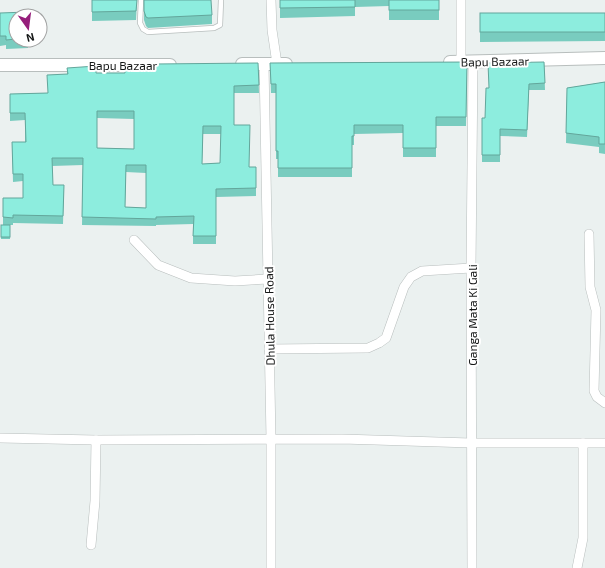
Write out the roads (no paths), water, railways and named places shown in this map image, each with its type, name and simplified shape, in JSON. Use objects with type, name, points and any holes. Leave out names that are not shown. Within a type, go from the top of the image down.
[{"type":"street","name":"Dhula House Road","points":[[271,0],[272,30],[268,279],[271,439],[271,568]]},
{"type":"street","points":[[461,0],[461,62]]},
{"type":"street","name":"Bapu Bazaar","points":[[438,62],[605,58]]},
{"type":"street","name":"Ganga Mata Ki Gali","points":[[472,568],[471,268],[474,62]]},
{"type":"street","points":[[233,64],[300,64]]},
{"type":"street","name":"Bapu Bazaar","points":[[0,65],[179,65]]},
{"type":"street","points":[[589,234],[590,287],[596,310],[594,391],[605,403]]},
{"type":"street","points":[[134,240],[158,265],[191,278],[235,281],[268,279]]},
{"type":"street","points":[[269,349],[368,348],[379,344],[386,338],[404,287],[411,277],[422,272],[471,268]]},
{"type":"street","points":[[0,438],[96,440],[342,439],[471,443],[605,443]]},
{"type":"street","points":[[91,545],[95,501],[96,440]]},
{"type":"street","points":[[577,568],[583,538],[583,443]]},
{"type":"lane","points":[[141,0],[140,23],[143,29],[148,32],[214,28],[220,25],[221,0]]}]
